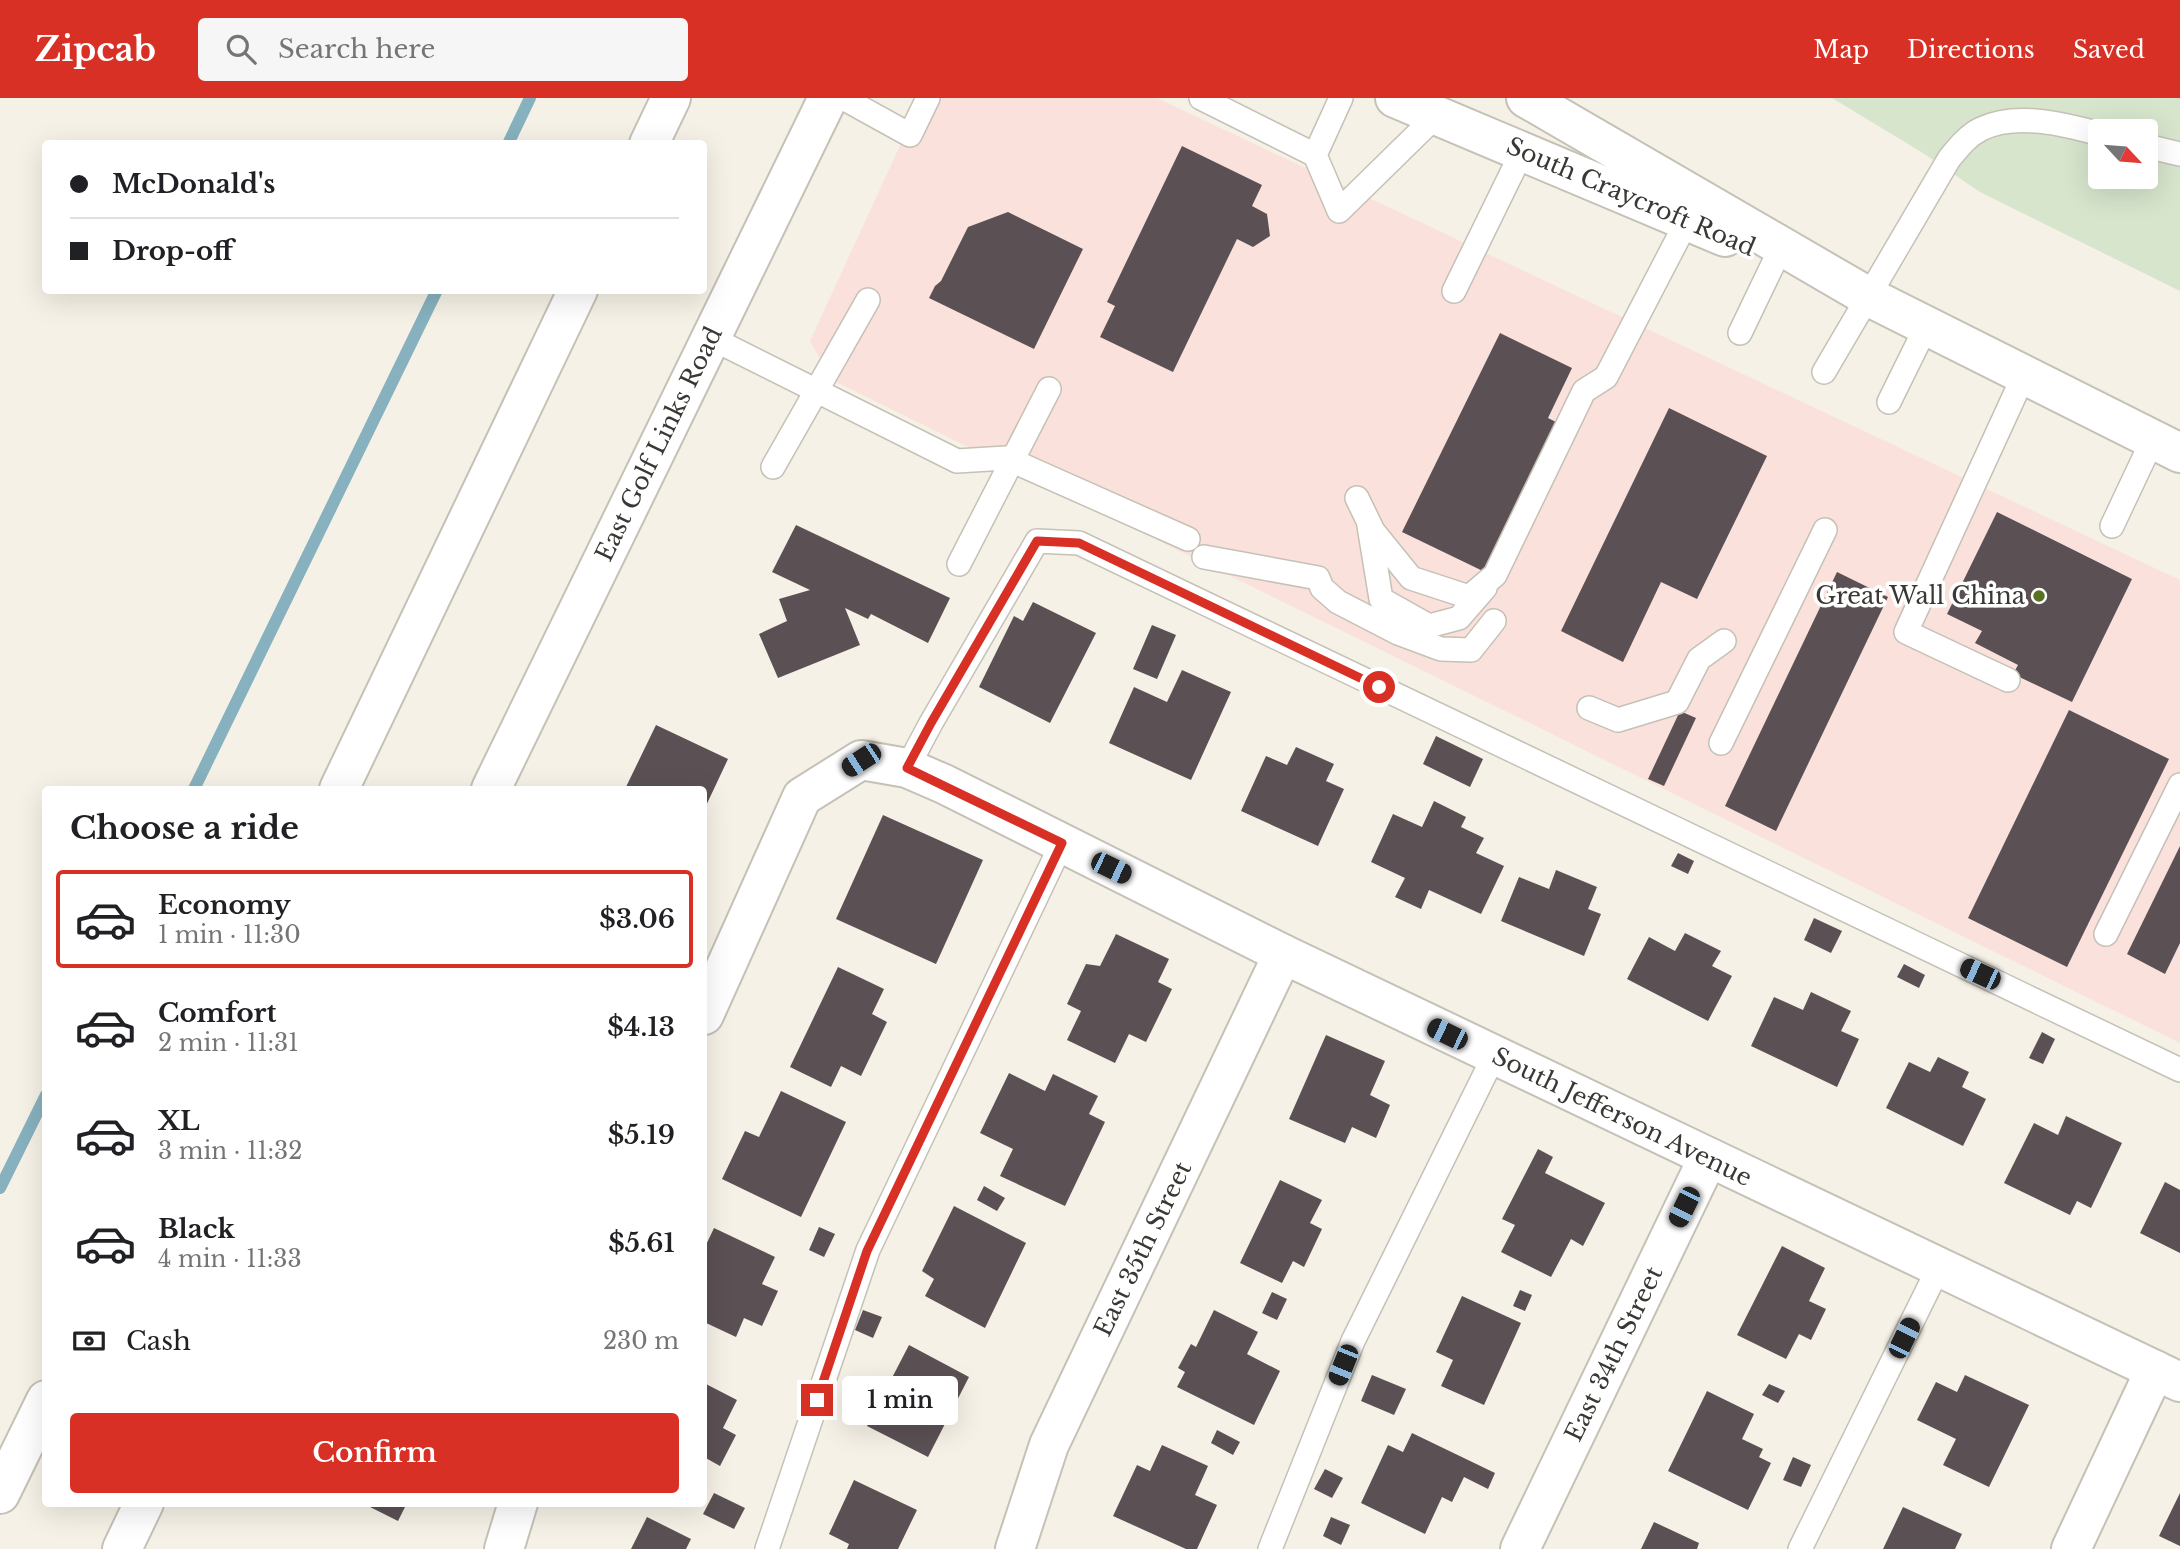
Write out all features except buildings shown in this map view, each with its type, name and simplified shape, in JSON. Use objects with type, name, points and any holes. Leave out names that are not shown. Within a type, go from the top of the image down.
[{"type":"street","points":[[651,140],[671,98]]},
{"type":"street","name":"East Golf Links Road","points":[[492,786],[828,98]]},
{"type":"street","name":"South Craycroft Road","points":[[1395,98],[1867,296]]},
{"type":"street","name":"South Craycroft Road","points":[[1526,98],[1867,296],[2167,446]]},
{"type":"street","points":[[340,786],[576,294]]},
{"type":"street","name":"South Jefferson Avenue","points":[[707,1008],[802,797],[861,760],[907,768],[1494,1056],[2168,1376]]},
{"type":"street","name":"East 35th Street","points":[[1015,1549],[1049,1445],[1283,954]]},
{"type":"street","name":"East 34th Street","points":[[1520,1549],[1708,1158]]},
{"type":"street","points":[[2071,1549],[2168,1376]]},
{"type":"street","points":[[0,1494],[42,1408]]},
{"type":"street","points":[[122,1549],[142,1507]]},
{"type":"street","points":[[504,1549],[517,1507]]},
{"type":"lane","points":[[843,98],[910,135],[928,98]]},
{"type":"lane","points":[[1201,98],[1315,156],[1339,211],[1437,115]]},
{"type":"lane","points":[[1315,156],[1341,98]]},
{"type":"lane","points":[[1824,372],[1926,201],[1948,159],[1964,141],[1982,128],[2015,121],[2045,121],[2088,131]]},
{"type":"lane","points":[[2158,149],[2180,154]]},
{"type":"lane","points":[[1454,291],[1522,152]]},
{"type":"lane","points":[[1368,519],[1381,599],[1429,626],[1459,618],[1495,575],[1584,391],[1606,377],[1687,221]]},
{"type":"lane","points":[[1740,334],[1776,258]]},
{"type":"lane","points":[[773,467],[868,300]]},
{"type":"lane","points":[[1889,401],[1927,326]]},
{"type":"lane","points":[[710,338],[957,461],[1006,458],[1188,539]]},
{"type":"lane","points":[[2008,680],[1906,632],[2024,375]]},
{"type":"lane","points":[[959,564],[1049,389]]},
{"type":"lane","points":[[2112,526],[2167,446]]},
{"type":"lane","points":[[1357,498],[1373,531],[1411,578],[1469,597],[1495,575]]},
{"type":"lane","points":[[1721,743],[1825,530]]},
{"type":"lane","points":[[907,768],[1037,541],[1079,543],[2180,1070]]},
{"type":"lane","points":[[1204,557],[1318,578],[1322,587],[1338,602],[1398,633],[1441,649],[1471,650],[1494,621]]},
{"type":"lane","points":[[1589,708],[1618,720],[1677,702],[1699,659],[1724,641]]},
{"type":"lane","points":[[2106,934],[2180,785]]},
{"type":"lane","points":[[767,1549],[867,1251],[1062,843]]},
{"type":"lane","points":[[1270,1549],[1353,1341],[1494,1056]]},
{"type":"lane","points":[[1800,1549],[1939,1268]]},
{"type":"shaded area","points":[[922,98],[1157,98],[2180,580],[2180,1043],[832,380],[810,341]]},
{"type":"green space","points":[[1832,98],[2180,98],[2180,291],[1980,192],[1923,153]]},
{"type":"waterway","points":[[510,140],[530,98]]},
{"type":"waterway","points":[[195,786],[435,294]]},
{"type":"waterway","points":[[0,1188],[42,1103]]},
{"type":"place","name":"Great Wall China","points":[[2039,596]]},
{"type":"route","points":[[817,1400],[867,1251],[1062,843],[907,768],[1037,541],[1079,543],[1379,687]]}]
